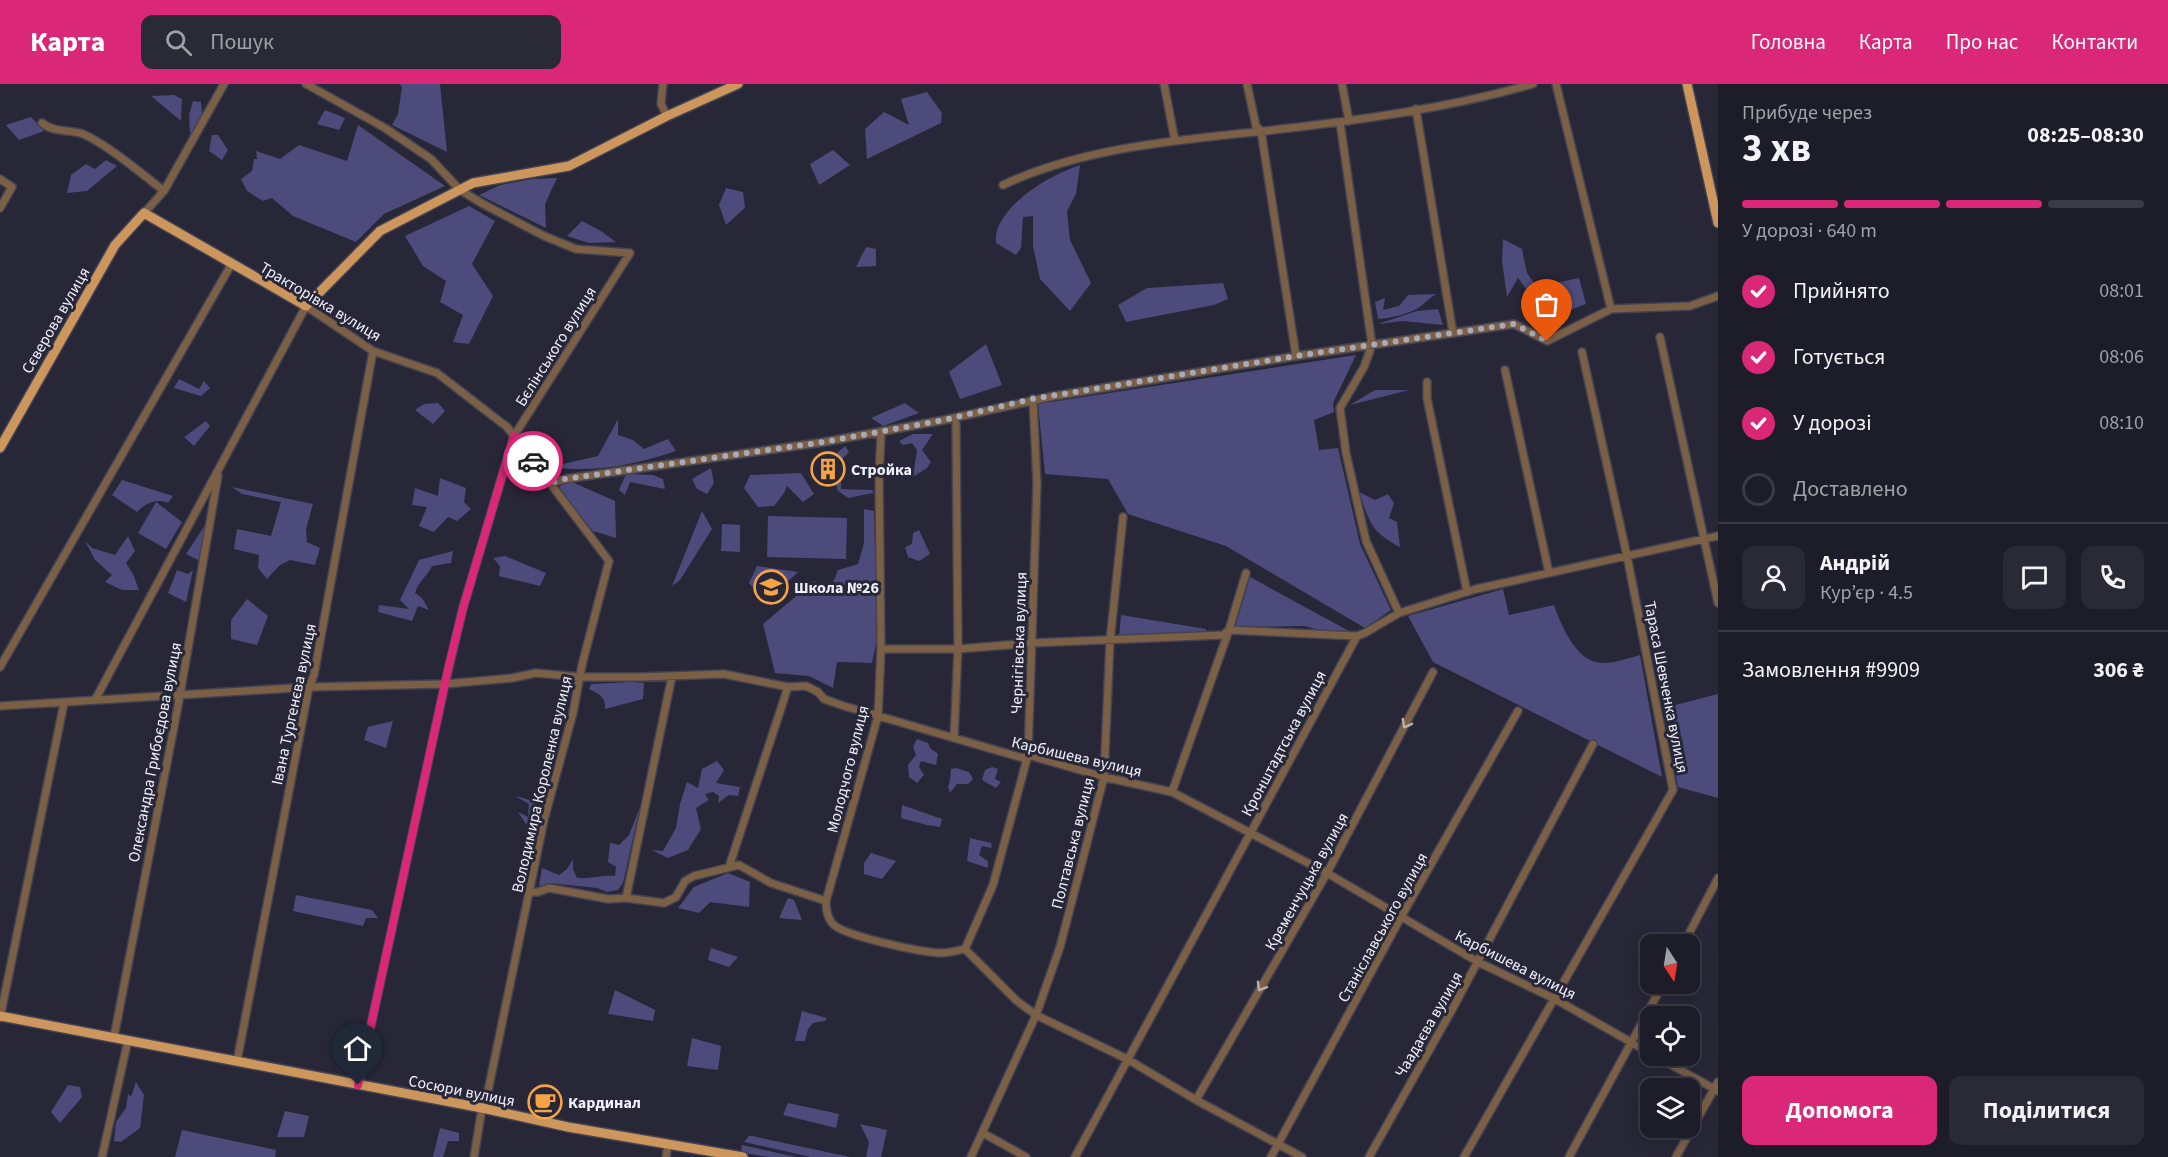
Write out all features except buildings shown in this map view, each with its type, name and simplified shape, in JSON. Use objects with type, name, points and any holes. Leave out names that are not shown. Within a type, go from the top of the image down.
[{"type":"main road","points":[[306,306],[380,231],[473,183],[569,166],[667,116],[738,84]]},
{"type":"main road","points":[[1687,84],[1718,223]]},
{"type":"main road","name":"Тракторівка вулиця","points":[[144,213],[306,306]]},
{"type":"main road","name":"Сєверова вулиця","points":[[0,448],[115,245],[144,213]]},
{"type":"main road","name":"Сосюри вулиця","points":[[0,1017],[482,1108],[568,1127],[743,1157]]},
{"type":"street","points":[[144,213],[164,191],[224,84]]},
{"type":"street","points":[[306,84],[401,137],[431,159],[460,190]]},
{"type":"street","points":[[663,84],[662,104],[667,116]]},
{"type":"street","points":[[1164,84],[1175,141]]},
{"type":"street","points":[[1247,84],[1256,126],[1261,131],[1296,356]]},
{"type":"street","points":[[1342,84],[1349,121]]},
{"type":"street","points":[[1003,185],[1033,171],[1080,157],[1175,141],[1349,121],[1487,97],[1533,84]]},
{"type":"street","points":[[1556,84],[1611,309]]},
{"type":"street","points":[[1416,109],[1453,333]]},
{"type":"street","points":[[1340,122],[1371,345],[1364,368],[1340,408],[1346,453],[1366,541],[1399,613]]},
{"type":"street","points":[[42,123],[49,128],[83,134],[118,156],[164,191]]},
{"type":"street","points":[[0,179],[12,187],[0,208]]},
{"type":"street","name":"Бєлінського вулиця","points":[[358,1085],[463,608],[514,436],[630,253],[576,249],[544,236],[460,190]]},
{"type":"street","points":[[0,667],[231,265]]},
{"type":"street","points":[[550,483],[565,479],[757,453],[944,420],[1032,399],[1296,356],[1514,324],[1547,341],[1611,309],[1690,306],[1718,296]]},
{"type":"street","points":[[95,700],[306,306]]},
{"type":"street","name":"Тракторівка вулиця","points":[[306,306],[373,351],[437,373],[507,427],[550,483]]},
{"type":"street","points":[[1660,337],[1718,603]]},
{"type":"street","name":"Івана Тургенєва вулиця","points":[[237,1062],[309,687],[314,675],[373,351]]},
{"type":"street","name":"Тараса Шевченка вулиця","points":[[1464,1157],[1673,790],[1627,556],[1582,352]]},
{"type":"street","points":[[1505,370],[1549,573]]},
{"type":"street","points":[[1427,382],[1427,398],[1467,592]]},
{"type":"street","name":"Чернігівська вулиця","points":[[965,949],[993,885],[1028,755],[1037,484],[1032,399]]},
{"type":"street","points":[[954,738],[958,649],[956,424]]},
{"type":"street","name":"Молодчого вулиця","points":[[826,901],[878,716],[881,649],[879,475],[881,435],[871,433]]},
{"type":"street","name":"Олександра Грибоєдова вулиця","points":[[114,1037],[180,694],[219,471]]},
{"type":"street","name":"Володимира Короленка вулиця","points":[[474,1157],[482,1108],[487,1096],[544,820],[573,713],[609,561],[550,483]]},
{"type":"street","name":"Полтавська вулиця","points":[[971,1157],[1036,1015],[1060,947],[1104,777],[1110,641],[1123,518]]},
{"type":"street","points":[[881,649],[958,649],[1223,635],[1229,630],[1357,636],[1399,613],[1467,592],[1718,536]]},
{"type":"street","points":[[1172,792],[1229,630],[1246,573]]},
{"type":"street","name":"Кронштадтська вулиця","points":[[1075,1157],[1357,636]]},
{"type":"street","name":"Кременчуцька вулиця","points":[[1196,1100],[1327,873],[1433,672]]},
{"type":"street","name":"Карбишева вулиця","points":[[0,706],[309,687],[445,684],[512,678],[536,673],[580,677],[724,674],[788,687],[806,686],[818,692],[824,699],[1023,758],[1028,755],[1104,777],[1172,792],[1327,873],[1478,962],[1555,999],[1640,1047]]},
{"type":"street","points":[[626,898],[672,676]]},
{"type":"street","points":[[729,867],[788,687]]},
{"type":"street","points":[[0,1017],[64,703]]},
{"type":"street","name":"Станіславського вулиця","points":[[1272,1157],[1401,917],[1518,711]]},
{"type":"street","name":"Чаадаєва вулиця","points":[[1370,1157],[1478,962],[1593,744]]},
{"type":"street","points":[[529,892],[549,888],[608,899],[626,898],[664,903],[676,897],[685,881],[694,876],[739,865],[771,883],[826,901],[832,924],[842,931],[863,938],[943,953],[965,949],[1017,1001],[1036,1015],[1127,1059],[1196,1100],[1302,1157]]},
{"type":"street","points":[[1689,934],[1718,878]]},
{"type":"street","points":[[1569,1157],[1658,994]]},
{"type":"street","points":[[102,1157],[128,1040]]},
{"type":"street","points":[[1675,1066],[1717,1087],[1676,1157]]},
{"type":"street","points":[[983,1133],[1026,1157]]},
{"type":"street","points":[[666,1157],[668,1144]]},
{"type":"shaded area","points":[[400,84],[440,84],[447,152],[392,125],[398,114],[402,87]]},
{"type":"shaded area","points":[[927,92],[942,113],[941,123],[867,159],[865,129],[884,112],[909,125],[901,99]]},
{"type":"shaded area","points":[[174,95],[182,99],[181,121],[151,96]]},
{"type":"shaded area","points":[[193,101],[201,102],[202,115],[190,135],[189,115]]},
{"type":"shaded area","points":[[325,110],[345,118],[339,130],[317,124]]},
{"type":"shaded area","points":[[31,117],[44,131],[19,140],[6,125]]},
{"type":"shaded area","points":[[358,125],[445,186],[384,214],[356,242],[293,216],[272,198],[263,201],[247,191],[241,179],[252,171],[254,159],[257,159],[256,151],[280,159],[299,145],[347,161]]},
{"type":"shaded area","points":[[212,135],[218,135],[228,150],[222,160],[209,151]]},
{"type":"shaded area","points":[[833,150],[850,165],[819,185],[810,164]]},
{"type":"shaded area","points":[[106,160],[117,166],[87,191],[67,193],[71,175],[86,164],[95,169]]},
{"type":"shaded area","points":[[1080,165],[1076,194],[1067,211],[1070,240],[1091,283],[1070,311],[1040,279],[1033,246],[1033,216],[1023,217],[1021,248],[1016,255],[996,243],[996,236],[998,227],[1006,215],[1024,196],[1046,181]]},
{"type":"shaded area","points":[[557,178],[545,204],[546,228],[479,195],[500,185],[533,179]]},
{"type":"shaded area","points":[[726,188],[743,192],[745,208],[726,225],[719,205]]},
{"type":"shaded area","points":[[469,206],[495,221],[472,264],[493,296],[469,344],[453,342],[463,315],[440,302],[446,281],[423,266],[405,236]]},
{"type":"shaded area","points":[[582,221],[616,242],[589,243],[567,236]]},
{"type":"shaded area","points":[[1503,239],[1522,249],[1527,273],[1537,287],[1579,278],[1586,304],[1560,314],[1538,305],[1518,278],[1507,297],[1502,261]]},
{"type":"shaded area","points":[[866,247],[876,249],[876,266],[856,267]]},
{"type":"shaded area","points":[[1223,283],[1228,299],[1214,305],[1126,322],[1118,305],[1147,288]]},
{"type":"shaded area","points":[[1437,294],[1412,311],[1395,317],[1378,319],[1375,302],[1385,298],[1383,310],[1399,306],[1408,295]]},
{"type":"shaded area","points":[[1438,309],[1443,325],[1403,321],[1378,324],[1417,311]]},
{"type":"shaded area","points":[[986,344],[1002,385],[960,399],[949,372]]},
{"type":"shaded area","points":[[1356,355],[1333,403],[1334,412],[1314,420],[1319,450],[1338,448],[1360,544],[1391,610],[1365,628],[1226,546],[1128,514],[1108,479],[1045,474],[1038,404]]},
{"type":"shaded area","points":[[179,379],[199,389],[204,381],[210,388],[201,396],[174,388]]},
{"type":"shaded area","points":[[1375,390],[1409,390],[1350,405]]},
{"type":"shaded area","points":[[438,403],[445,411],[433,424],[415,410],[424,404]]},
{"type":"shaded area","points":[[905,403],[919,413],[883,426],[871,418]]},
{"type":"shaded area","points":[[618,419],[618,435],[633,440],[644,449],[668,439],[676,451],[614,466],[582,469],[550,467],[598,456]]},
{"type":"shaded area","points":[[206,421],[210,426],[194,446],[184,437]]},
{"type":"shaded area","points":[[913,434],[933,434],[922,450],[931,462],[927,468],[913,477],[917,450],[912,443],[903,445],[899,441]]},
{"type":"shaded area","points":[[845,446],[849,452],[841,460],[841,489],[873,490],[873,493],[848,498],[837,490],[836,454]]},
{"type":"shaded area","points":[[711,468],[714,483],[707,494],[697,489],[692,479]]},
{"type":"shaded area","points":[[801,473],[814,494],[803,502],[787,486],[774,506],[758,507],[744,488],[750,475]]},
{"type":"shaded area","points":[[626,474],[653,475],[663,479],[665,489],[630,482],[625,495],[619,490]]},
{"type":"shaded area","points":[[440,478],[466,488],[464,502],[471,509],[457,521],[448,517],[434,532],[419,526],[427,507],[412,505],[415,488],[438,496]]},
{"type":"shaded area","points":[[565,479],[615,501],[616,538],[593,531],[558,490]]},
{"type":"shaded area","points":[[122,480],[173,496],[168,503],[151,502],[137,512],[112,495]]},
{"type":"shaded area","points":[[232,487],[313,504],[306,529],[307,542],[320,548],[315,565],[290,560],[280,565],[267,579],[258,568],[259,555],[234,549],[237,529],[271,536],[281,502],[242,494]]},
{"type":"shaded area","points":[[1359,492],[1375,500],[1388,494],[1394,503],[1389,518],[1397,522],[1400,547],[1382,536],[1372,525]]},
{"type":"shaded area","points":[[156,502],[182,522],[166,549],[138,533]]},
{"type":"shaded area","points":[[864,509],[874,511],[877,639],[872,663],[837,662],[833,688],[809,676],[775,673],[763,624],[814,581],[830,590],[838,570],[858,564],[864,543]]},
{"type":"shaded area","points":[[702,511],[712,529],[680,580],[672,586]]},
{"type":"shaded area","points":[[768,516],[847,518],[846,559],[767,557]]},
{"type":"shaded area","points":[[207,522],[200,561],[186,554]]},
{"type":"shaded area","points":[[722,524],[740,525],[740,552],[721,551]]},
{"type":"shaded area","points":[[919,530],[930,554],[919,561],[908,557],[905,547],[912,544],[913,533]]},
{"type":"shaded area","points":[[128,536],[135,551],[126,563],[139,590],[122,590],[105,582],[112,575],[95,560],[85,541],[92,548],[115,555]]},
{"type":"shaded area","points":[[453,551],[451,563],[432,566],[415,593],[422,598],[429,610],[418,606],[412,621],[378,612],[379,605],[409,609],[400,600],[419,560]]},
{"type":"shaded area","points":[[505,556],[546,573],[540,586],[499,576],[500,566],[493,558]]},
{"type":"shaded area","points":[[757,566],[798,572],[766,602],[749,583]]},
{"type":"shaded area","points":[[177,570],[188,574],[193,570],[186,602],[168,593]]},
{"type":"shaded area","points":[[1250,577],[1349,631],[1328,632],[1304,626],[1235,627]]},
{"type":"shaded area","points":[[1503,589],[1509,615],[1554,605],[1571,642],[1585,657],[1594,662],[1612,662],[1640,655],[1662,777],[1433,662],[1408,616]]},
{"type":"shaded area","points":[[247,599],[268,616],[257,645],[231,639],[231,620]]},
{"type":"shaded area","points":[[1121,615],[1206,629],[1206,633],[1119,637]]},
{"type":"shaded area","points":[[644,683],[643,699],[605,709],[603,699],[599,694],[589,689],[591,684]]},
{"type":"shaded area","points":[[1718,694],[1718,798],[1678,787],[1664,708]]},
{"type":"shaded area","points":[[393,721],[386,748],[364,740],[368,727]]},
{"type":"shaded area","points":[[917,739],[928,743],[930,748],[938,754],[936,765],[921,761],[919,767],[924,775],[917,783],[909,777],[908,765],[916,755],[913,747]]},
{"type":"shaded area","points":[[717,761],[724,770],[716,783],[740,787],[738,796],[729,795],[718,803],[719,796],[713,792],[705,794],[709,800],[696,808],[701,829],[688,850],[668,858],[652,850],[663,851],[676,828],[687,782],[698,788],[702,769]]},
{"type":"shaded area","points":[[992,767],[998,769],[995,779],[1001,782],[996,788],[982,780],[985,770]]},
{"type":"shaded area","points":[[956,768],[969,772],[973,779],[968,784],[957,784],[950,793],[948,787],[951,769]]},
{"type":"shaded area","points":[[515,796],[541,803],[535,828],[526,824],[518,812],[528,817],[529,804]]},
{"type":"shaded area","points":[[902,805],[942,819],[940,827],[901,818]]},
{"type":"shaded area","points":[[640,807],[623,883],[618,890],[607,892],[597,888],[550,883],[539,886],[542,868],[559,875],[567,869],[573,859],[573,869],[577,878],[615,876],[616,867],[608,862],[610,843],[619,845],[629,835]]},
{"type":"shaded area","points":[[970,838],[991,843],[992,848],[982,846],[979,855],[988,861],[988,868],[967,861]]},
{"type":"shaded area","points":[[871,853],[896,861],[882,879],[864,874],[864,863]]},
{"type":"shaded area","points":[[728,873],[750,882],[749,907],[710,902],[699,913],[678,908],[694,887]]},
{"type":"shaded area","points":[[296,895],[372,910],[378,918],[366,918],[363,926],[293,911]]},
{"type":"shaded area","points":[[788,898],[794,900],[802,920],[779,918]]},
{"type":"shaded area","points":[[711,948],[738,957],[729,967],[708,960]]},
{"type":"shaded area","points":[[615,990],[655,1010],[653,1021],[608,1014]]},
{"type":"shaded area","points":[[802,1011],[827,1018],[825,1021],[813,1023],[808,1029],[805,1041],[795,1041]]},
{"type":"shaded area","points":[[692,1038],[721,1046],[718,1070],[687,1066]]},
{"type":"shaded area","points":[[136,1082],[144,1095],[140,1128],[121,1142],[114,1141],[116,1122],[126,1108],[128,1094],[131,1097]]},
{"type":"shaded area","points":[[68,1085],[80,1087],[82,1097],[60,1123],[51,1112]]},
{"type":"shaded area","points":[[788,1103],[839,1114],[836,1128],[783,1115]]},
{"type":"shaded area","points":[[285,1111],[309,1116],[304,1137],[277,1137]]},
{"type":"shaded area","points":[[860,1124],[887,1130],[881,1157],[866,1157],[869,1142]]},
{"type":"shaded area","points":[[440,1128],[459,1133],[459,1141],[448,1141],[443,1157],[433,1157]]},
{"type":"shaded area","points":[[182,1130],[276,1150],[275,1157],[175,1157]]},
{"type":"shaded area","points":[[749,1136],[850,1157],[811,1157],[744,1142]]},
{"type":"shaded area","points":[[742,1145],[796,1157],[769,1157],[744,1153],[741,1151]]},
{"type":"way so far","points":[[533,461],[550,483],[824,442],[944,420],[1032,399],[1296,356],[1514,324],[1547,341]]},
{"type":"place","name":"Стройка","points":[[828,469]]},
{"type":"place","name":"Школа №26","points":[[771,587]]},
{"type":"place","name":"Кардинал","points":[[545,1102]]},
{"type":"route","points":[[358,1085],[449,665],[463,608],[514,436],[533,461]]}]
